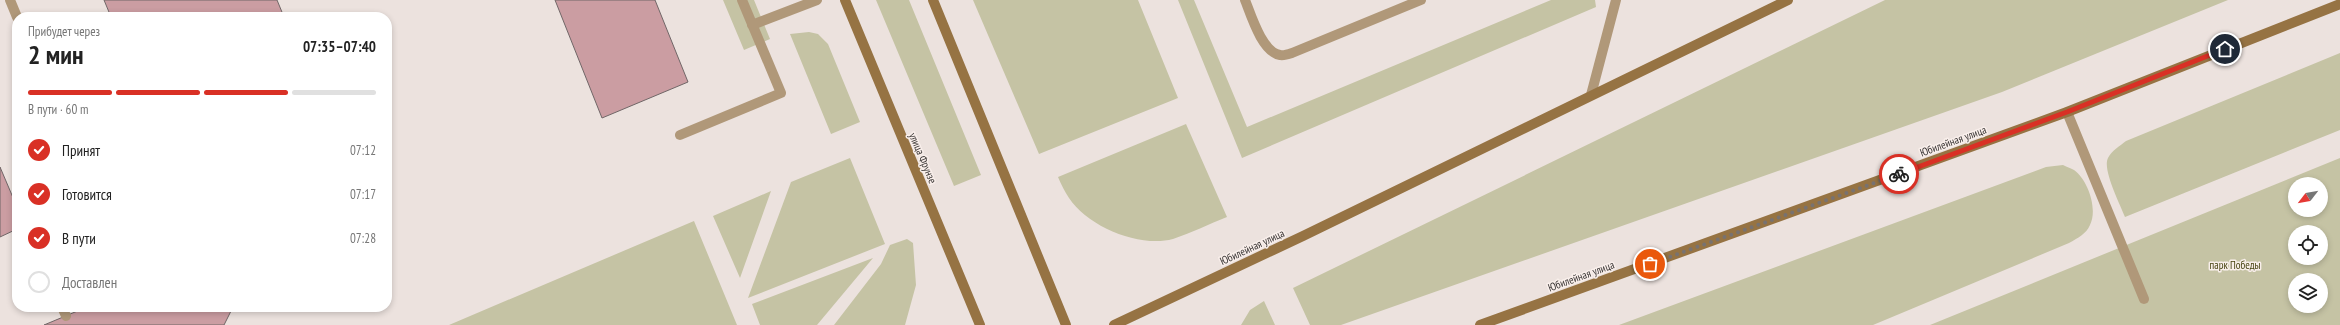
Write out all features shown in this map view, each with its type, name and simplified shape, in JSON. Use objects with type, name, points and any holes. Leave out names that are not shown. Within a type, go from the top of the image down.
[{"type":"main road","name":"улица Фрунзе","points":[[844,0],[980,325]]},
{"type":"main road","points":[[933,0],[1066,325]]},
{"type":"main road","name":"Юбилейная улица","points":[[1114,325],[1290,242],[1788,0]]},
{"type":"main road","name":"Юбилейная улица","points":[[1480,325],[2067,112],[2340,4]]},
{"type":"lane","points":[[10,0],[15,12]]},
{"type":"lane","points":[[680,134],[781,93],[742,0]]},
{"type":"lane","points":[[752,24],[817,0]]},
{"type":"lane","points":[[1245,0],[1262,40],[1271,50],[1280,55],[1292,53],[1421,0]]},
{"type":"lane","points":[[1591,95],[1616,0]]},
{"type":"lane","points":[[2067,112],[2144,299]]},
{"type":"green space","points":[[723,0],[754,0],[770,39],[744,50]]},
{"type":"green space","points":[[876,0],[909,0],[981,175],[954,186]]},
{"type":"green space","points":[[973,0],[1138,0],[1178,98],[1039,154]]},
{"type":"green space","points":[[1178,0],[1194,0],[1247,127],[1551,0],[1595,0],[1596,7],[1242,158]]},
{"type":"green space","points":[[1885,0],[2228,0],[2002,92],[1341,325],[1310,325],[1293,288]]},
{"type":"green space","points":[[809,32],[818,34],[828,44],[860,122],[831,134],[790,34]]},
{"type":"green space","points":[[2340,53],[2340,130],[2125,217],[2107,170],[2108,158],[2119,146],[2126,141]]},
{"type":"green space","points":[[1186,124],[1227,217],[1173,239],[1160,241],[1131,238],[1116,233],[1089,218],[1078,208],[1063,188],[1058,177]]},
{"type":"green space","points":[[850,158],[885,244],[748,298],[791,182]]},
{"type":"green space","name":"парк Победы","points":[[2340,158],[2340,325],[1930,325],[2288,179],[2288,217],[2328,217],[2328,177],[2293,177]]},
{"type":"green space","points":[[2063,165],[2074,170],[2079,175],[2084,181],[2090,195],[2093,211],[2092,218],[2090,225],[2084,233],[2069,243],[1873,325],[1619,325],[2046,167]]},
{"type":"green space","points":[[771,191],[740,278],[713,216]]},
{"type":"green space","points":[[694,221],[737,325],[449,325]]},
{"type":"green space","points":[[907,239],[913,243],[916,285],[905,325],[834,325],[881,264],[890,245]]},
{"type":"green space","points":[[873,258],[817,325],[760,325],[752,304]]},
{"type":"green space","points":[[1264,301],[1275,325],[1241,325],[1250,310]]},
{"type":"building","points":[[104,0],[277,0],[282,12],[109,12]]},
{"type":"building","points":[[555,0],[655,0],[688,82],[602,118]]},
{"type":"building","points":[[0,167],[12,195],[12,231],[0,237]]},
{"type":"building","points":[[75,312],[230,312],[224,325],[44,325]]},
{"type":"way so far","points":[[1650,264],[1899,174]]},
{"type":"route","points":[[1899,174],[2067,112],[2225,49]]}]
